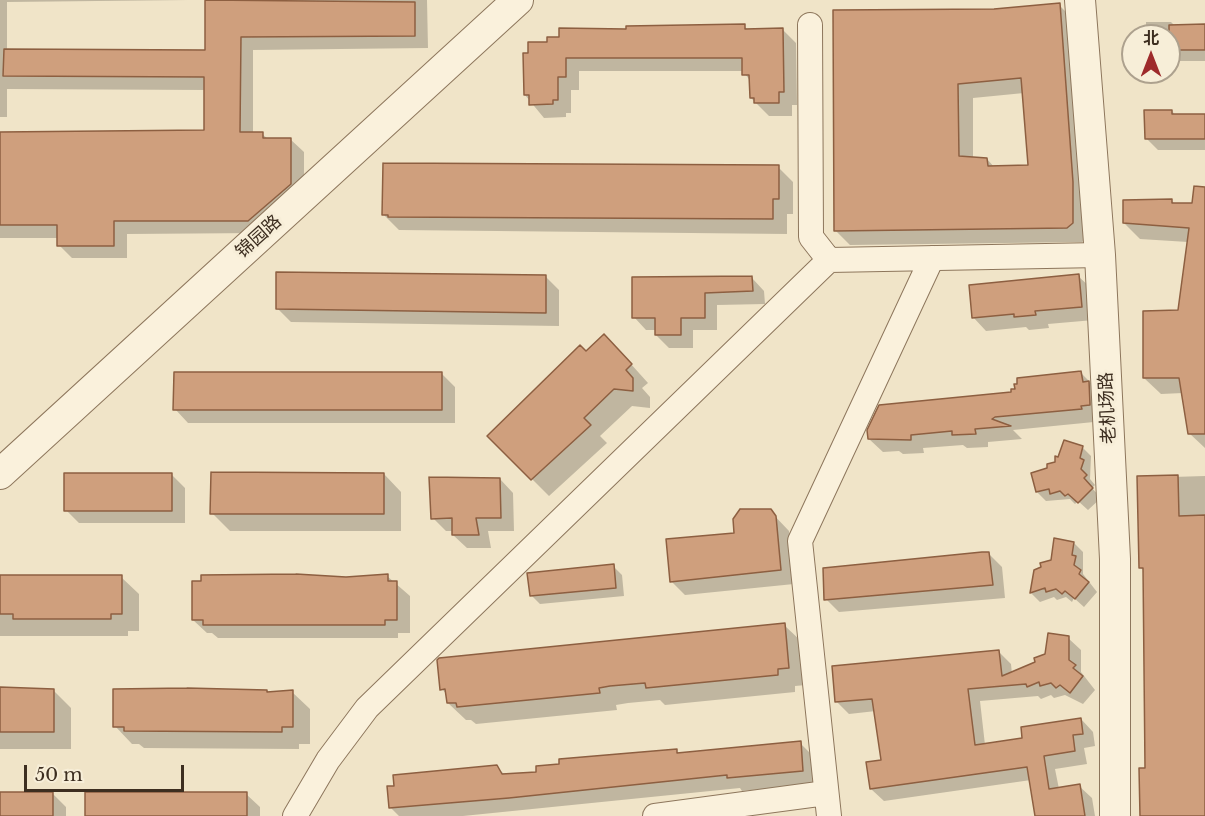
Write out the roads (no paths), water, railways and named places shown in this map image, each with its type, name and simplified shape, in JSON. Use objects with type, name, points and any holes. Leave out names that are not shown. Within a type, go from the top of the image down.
[{"type":"street","name":"锦园路","points":[[0,474],[518,0]]},
{"type":"street","name":"老机场路","points":[[1080,0],[1100,255],[1115,560],[1114,816]]},
{"type":"street","points":[[810,25],[810,237],[829,260]]},
{"type":"street","points":[[295,816],[328,760],[367,708],[829,260],[1100,255]]},
{"type":"street","points":[[655,816],[827,804],[800,541],[932,258]]}]
